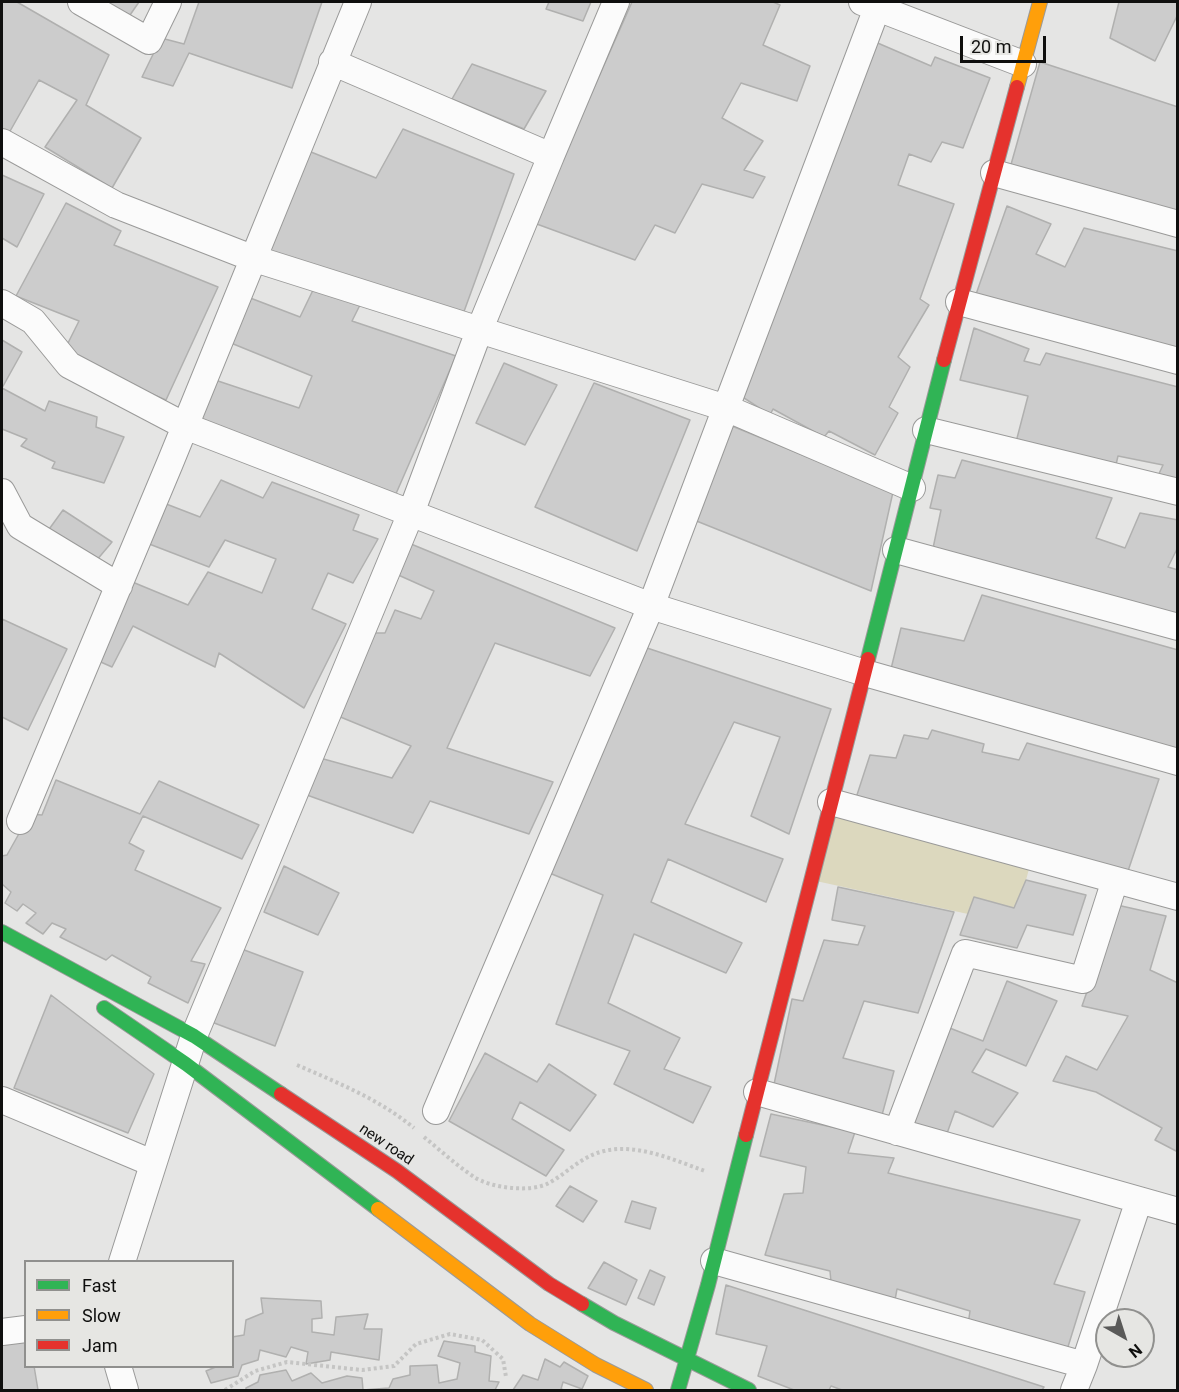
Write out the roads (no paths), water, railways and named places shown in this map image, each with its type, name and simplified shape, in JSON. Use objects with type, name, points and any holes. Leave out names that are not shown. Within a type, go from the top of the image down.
[{"type":"main road","points":[[678,1390],[735,1180],[959,302],[1040,2]]},
{"type":"main road","name":"new road","points":[[2,932],[194,1036],[397,1171],[549,1284],[614,1323],[686,1361],[749,1390]]},
{"type":"main road","points":[[2,938],[69,984]]},
{"type":"main road","points":[[89,998],[186,1064],[530,1324],[596,1365],[646,1390]]},
{"type":"street","points":[[81,2],[149,40],[168,2]]},
{"type":"street","points":[[21,820],[358,2]]},
{"type":"street","points":[[123,1260],[194,1036],[411,513],[479,331],[616,2]]},
{"type":"street","points":[[436,1111],[651,606],[726,408],[869,5],[1023,64]]},
{"type":"street","points":[[332,62],[551,156]]},
{"type":"street","points":[[2,142],[116,205],[252,258],[726,408],[912,488]]},
{"type":"street","points":[[994,173],[1178,224]]},
{"type":"street","points":[[959,302],[1178,361]]},
{"type":"street","points":[[2,303],[33,321],[69,365],[184,426],[651,606],[865,673],[1178,762]]},
{"type":"street","points":[[926,430],[1178,492]]},
{"type":"street","points":[[2,492],[21,526],[119,586]]},
{"type":"street","points":[[896,550],[1178,627]]},
{"type":"street","points":[[831,802],[1178,897]]},
{"type":"street","points":[[897,1132],[965,953],[1083,980],[1115,880]]},
{"type":"street","points":[[757,1092],[1178,1211]]},
{"type":"street","points":[[2,1100],[152,1163]]},
{"type":"street","points":[[1074,1390],[1139,1200]]},
{"type":"street","points":[[714,1261],[1084,1365]]},
{"type":"street","points":[[2,1332],[24,1329]]},
{"type":"street","points":[[118,1368],[124,1390]]}]
